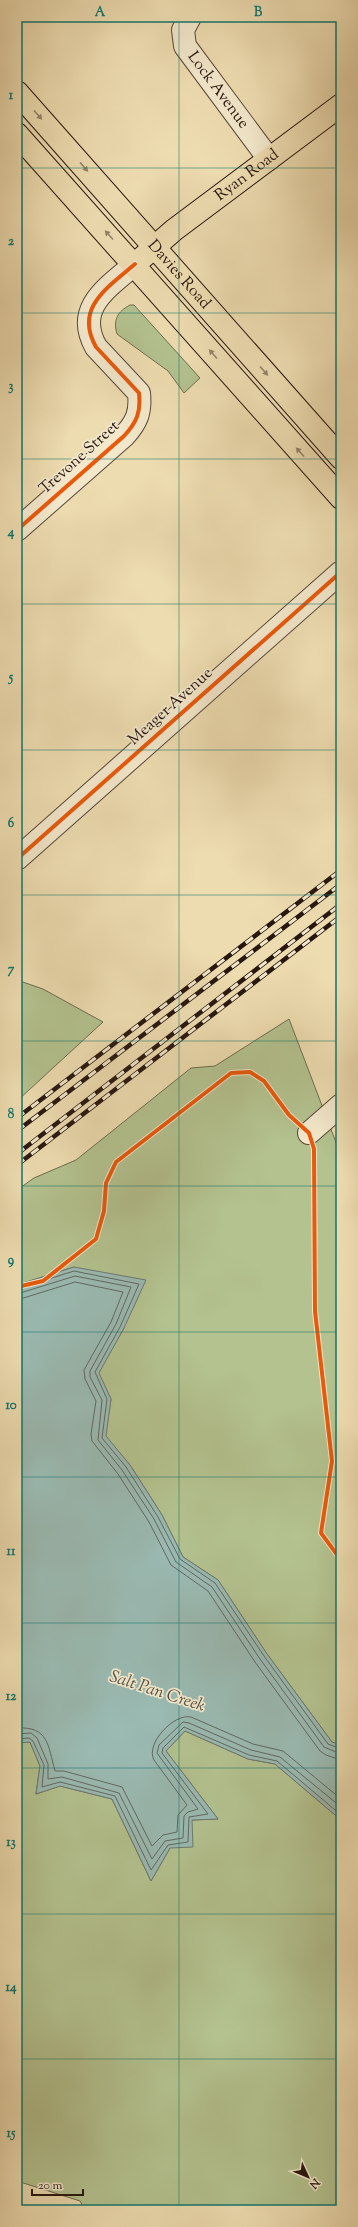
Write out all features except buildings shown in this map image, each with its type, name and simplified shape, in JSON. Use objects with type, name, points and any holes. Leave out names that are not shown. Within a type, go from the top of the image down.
[{"type":"main road","name":"Davies Road","points":[[17,92],[341,458]]},
{"type":"main road","name":"Ryan Road","points":[[135,264],[174,230],[341,106]]},
{"type":"main road","name":"Davies Road","points":[[17,134],[135,264],[341,498]]},
{"type":"street","name":"Lock Avenue","points":[[190,17],[183,30],[184,46],[269,159]]},
{"type":"street","name":"Trevone Street","points":[[17,530],[124,436],[138,419],[140,411],[139,393],[96,347],[91,338],[87,324],[89,312],[94,304],[108,288],[135,264]]},
{"type":"street","name":"Meager Avenue","points":[[17,859],[341,572]]},
{"type":"street","points":[[309,1133],[341,1105]]},
{"type":"green space","points":[[130,305],[134,305],[200,378],[184,393],[168,371],[117,334],[117,317]]},
{"type":"green space","points":[[17,980],[43,989],[103,1022],[17,1101]]},
{"type":"green space","points":[[289,1019],[337,1145],[341,1322],[341,1745],[332,1742],[267,1654],[218,1580],[183,1557],[162,1515],[130,1465],[105,1436],[111,1399],[98,1373],[124,1328],[74,1267],[17,1285],[17,1190],[34,1178],[76,1160],[191,1068],[215,1066]]},
{"type":"green space","points":[[185,1731],[248,1759],[275,1764],[341,1820],[341,2210],[85,2210],[80,2201],[17,2181],[17,1743],[30,1742],[40,1766],[36,1794],[60,1786],[112,1799],[151,1881],[170,1848],[192,1820],[218,1819],[166,1751]]},
{"type":"water","name":"Salt Pan Creek","points":[[74,1267],[146,1280],[124,1328],[99,1373],[111,1399],[106,1436],[130,1465],[162,1515],[183,1557],[218,1580],[267,1654],[332,1742],[341,1745],[341,1820],[275,1764],[248,1759],[185,1731],[166,1751],[218,1819],[192,1820],[193,1847],[170,1848],[151,1881],[112,1799],[60,1786],[36,1794],[40,1766],[30,1742],[17,1743],[17,1285]]},
{"type":"railway","points":[[17,1118],[341,870]]},
{"type":"railway","points":[[17,1131],[341,884]]},
{"type":"railway","points":[[17,1154],[341,904]]},
{"type":"railway","points":[[17,1165],[341,916]]},
{"type":"cycle path","points":[[17,530],[124,436],[135,421],[139,411],[139,393],[96,347],[90,333],[89,321],[91,310],[97,300],[114,282],[135,264]]},
{"type":"cycle path","points":[[17,859],[341,572]]},
{"type":"cycle path","points":[[17,1287],[43,1281],[96,1239],[104,1211],[106,1183],[116,1162],[231,1073],[250,1072],[264,1081],[289,1115],[309,1133],[314,1149],[315,1311],[332,1461],[321,1533],[341,1560]]}]
